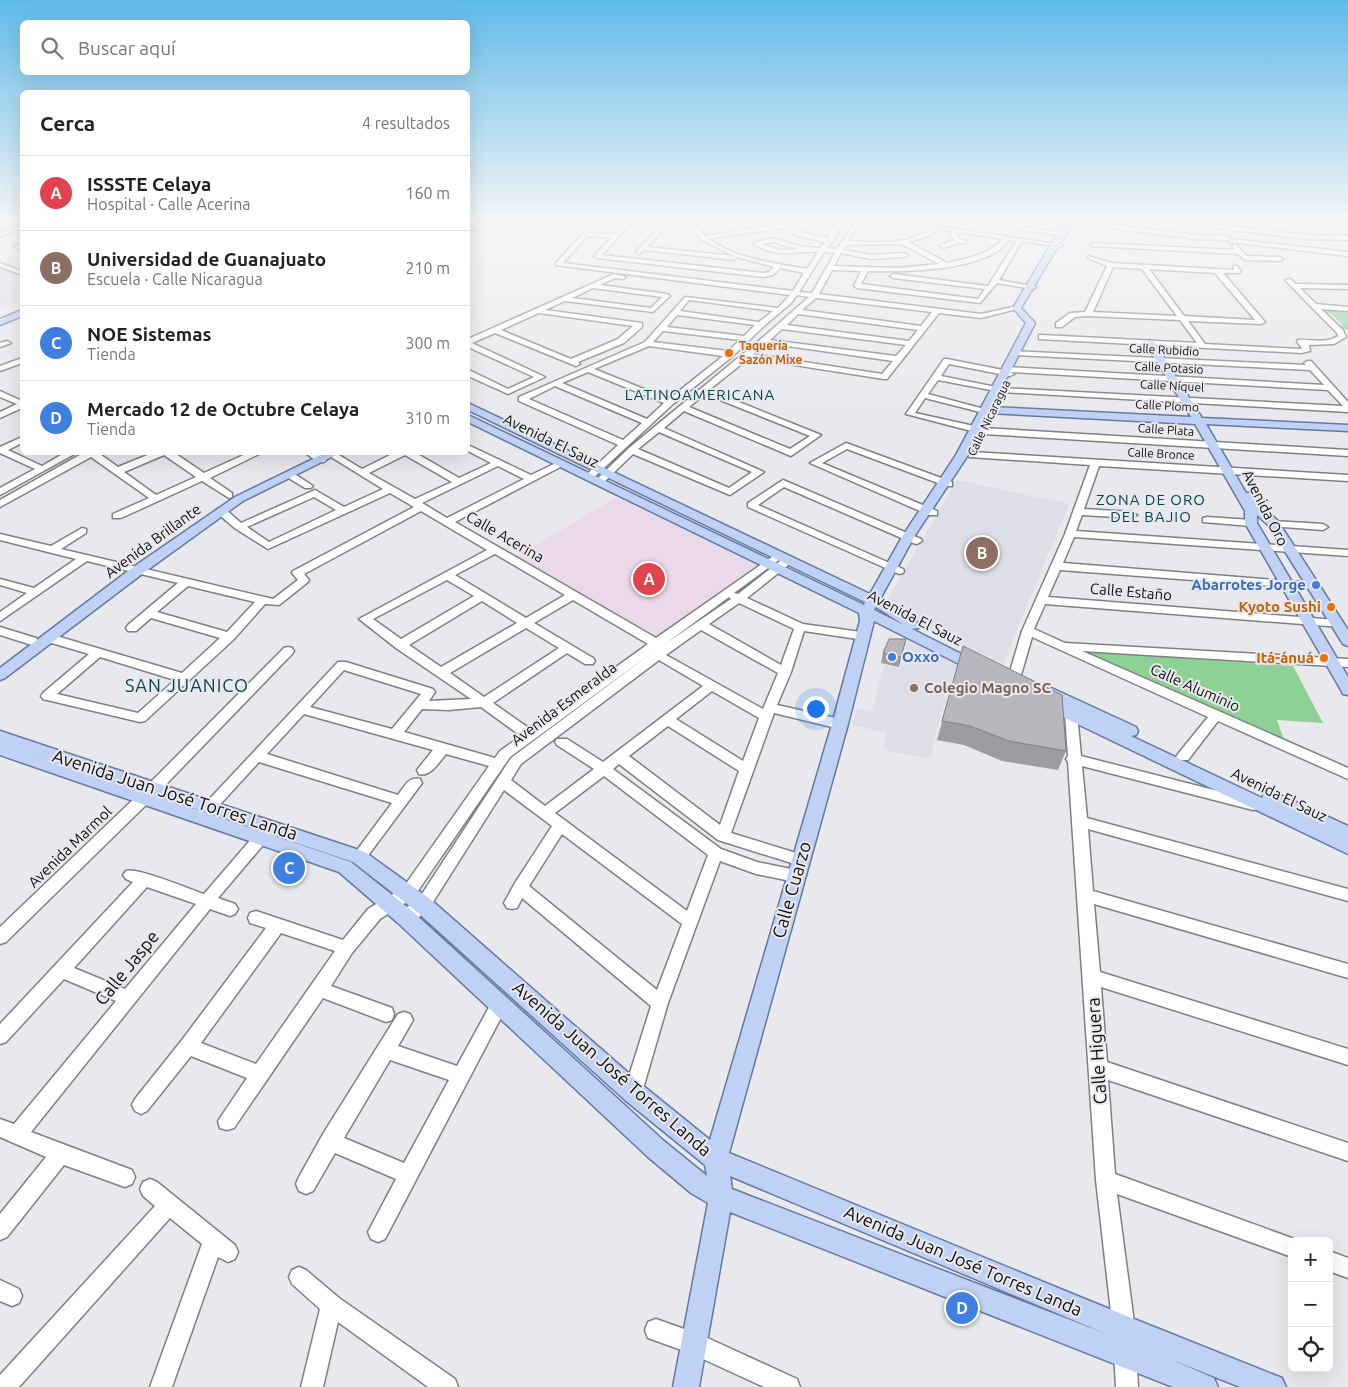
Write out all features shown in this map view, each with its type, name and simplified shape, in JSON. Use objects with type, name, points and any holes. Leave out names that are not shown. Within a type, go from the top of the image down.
[{"type":"main road","points":[[1020,308],[1031,286]]},
{"type":"main road","name":"Calle Nicaragua","points":[[946,483],[972,456],[979,430],[1031,323],[1020,308]]},
{"type":"main road","points":[[0,319],[20,309]]},
{"type":"main road","name":"Avenida Oro","points":[[1154,343],[1232,470],[1261,512],[1274,524],[1348,641]]},
{"type":"main road","name":"Avenida El Sauz","points":[[470,407],[599,475],[778,562],[871,615],[1348,834]]},
{"type":"main road","name":"Calle Plomo","points":[[988,410],[1348,428]]},
{"type":"main road","name":"Avenida El Sauz","points":[[470,419],[561,464],[599,475]]},
{"type":"main road","name":"Calle Nicaragua","points":[[871,615],[912,539],[979,430]]},
{"type":"main road","name":"Avenida Brillante","points":[[0,664],[133,570],[239,499],[290,475],[322,455]]},
{"type":"main road","name":"Avenida Brillante","points":[[0,675],[229,495],[322,455]]},
{"type":"main road","name":"Avenida Oro","points":[[1232,470],[1251,512],[1251,523],[1348,690]]},
{"type":"main road","name":"Calle Cuarzo","points":[[716,1159],[871,615]]},
{"type":"main road","name":"Avenida El Sauz","points":[[1012,679],[1071,714],[1348,847]]},
{"type":"main road","name":"Avenida Juan José Torres Landa","points":[[0,737],[265,833],[359,857],[423,905],[633,1092],[716,1159],[1124,1328],[1273,1387]]},
{"type":"main road","name":"Avenida Juan José Torres Landa","points":[[0,749],[149,792],[209,807],[345,867],[391,904],[656,1149],[699,1185],[721,1197],[1126,1354],[1205,1387]]},
{"type":"main road","points":[[686,1387],[721,1197],[716,1159]]},
{"type":"street","points":[[470,342],[593,286],[667,296],[653,310],[567,298]]},
{"type":"street","points":[[693,286],[935,313],[981,316],[1020,308]]},
{"type":"street","points":[[708,286],[809,300]]},
{"type":"street","points":[[599,475],[628,447],[648,422],[780,310],[793,298],[801,286]]},
{"type":"street","points":[[628,447],[658,428],[764,341],[809,300],[818,286]]},
{"type":"street","points":[[858,286],[980,301],[990,288]]},
{"type":"street","points":[[972,286],[990,288]]},
{"type":"street","points":[[1088,314],[1101,286]]},
{"type":"street","points":[[1158,286],[1202,345]]},
{"type":"street","points":[[1059,325],[1073,316],[1088,314],[1261,322],[1230,286]]},
{"type":"street","points":[[1042,337],[1296,350],[1307,349],[1304,345],[1308,342],[1339,340],[1344,332],[1294,286]]},
{"type":"street","points":[[658,428],[759,472],[730,492],[522,399],[648,344],[687,298],[780,310]]},
{"type":"street","points":[[1314,306],[1348,309]]},
{"type":"street","points":[[495,330],[574,363],[621,341],[640,325],[539,311]]},
{"type":"street","points":[[674,312],[762,324]]},
{"type":"street","points":[[797,312],[923,328]]},
{"type":"street","points":[[747,355],[884,377],[935,313]]},
{"type":"street","points":[[780,326],[911,343]]},
{"type":"street","points":[[660,328],[746,339]]},
{"type":"street","points":[[764,341],[898,359]]},
{"type":"street","points":[[470,344],[541,376],[508,392],[470,374]]},
{"type":"street","points":[[648,344],[730,354]]},
{"type":"street","points":[[1296,350],[1348,408]]},
{"type":"street","name":"Calle Rubidio","points":[[1018,353],[1312,368]]},
{"type":"street","points":[[0,369],[20,361]]},
{"type":"street","name":"Calle Potasio","points":[[936,377],[948,361],[1008,372],[1330,388]]},
{"type":"street","points":[[589,370],[670,402]]},
{"type":"street","points":[[936,377],[923,395],[988,410]]},
{"type":"street","name":"Calle Níquel","points":[[936,377],[998,390],[1348,408]]},
{"type":"street","points":[[556,383],[648,422]]},
{"type":"street","points":[[683,408],[791,453],[818,435],[704,390]]},
{"type":"street","points":[[0,393],[20,403]]},
{"type":"street","name":"Calle Plata","points":[[923,395],[910,414],[979,430],[1348,453]]},
{"type":"street","points":[[0,415],[20,405]]},
{"type":"street","points":[[0,450],[20,441]]},
{"type":"street","points":[[930,511],[815,463],[846,446],[946,483]]},
{"type":"street","points":[[470,449],[531,479]]},
{"type":"street","points":[[0,450],[42,469]]},
{"type":"street","points":[[0,492],[68,455]]},
{"type":"street","points":[[0,504],[89,455]]},
{"type":"street","points":[[96,455],[156,499]]},
{"type":"street","points":[[117,471],[157,455]]},
{"type":"street","points":[[170,455],[229,495]]},
{"type":"street","points":[[117,516],[204,478],[242,455]]},
{"type":"street","name":"Calle Acerina","points":[[326,455],[363,472],[573,595],[660,649],[711,686],[768,712],[840,724]]},
{"type":"street","points":[[363,472],[400,455]]},
{"type":"street","points":[[411,455],[459,482]]},
{"type":"street","name":"Calle Bronce","points":[[972,456],[1348,478]]},
{"type":"street","points":[[1012,679],[1028,631],[1070,534],[1096,462]]},
{"type":"street","points":[[98,653],[47,696],[140,718],[229,636],[301,576],[418,505],[498,463]]},
{"type":"street","points":[[447,522],[561,464]]},
{"type":"street","points":[[290,475],[344,511]]},
{"type":"street","points":[[895,569],[751,505],[783,482],[912,539]]},
{"type":"street","points":[[240,527],[311,489]]},
{"type":"street","points":[[221,511],[268,546],[390,489]]},
{"type":"street","points":[[1078,512],[1132,515]]},
{"type":"street","points":[[1207,520],[1251,523]]},
{"type":"street","points":[[1274,524],[1323,527]]},
{"type":"street","points":[[52,550],[82,530]]},
{"type":"street","points":[[1070,534],[1348,552]]},
{"type":"street","points":[[0,547],[5,539],[269,602]]},
{"type":"street","points":[[495,550],[365,619],[440,673],[485,702],[530,736]]},
{"type":"street","points":[[0,618],[84,558]]},
{"type":"street","name":"Avenida Esmeralda","points":[[405,917],[423,905],[516,761],[660,649],[726,594],[778,562]]},
{"type":"street","name":"Avenida Esmeralda","points":[[227,1121],[320,989],[346,948],[374,914],[408,893],[505,754],[660,649],[701,625],[739,598],[778,562]]},
{"type":"street","points":[[1056,566],[1313,586]]},
{"type":"street","points":[[447,575],[589,661]]},
{"type":"street","points":[[0,582],[36,592]]},
{"type":"street","points":[[132,628],[186,582]]},
{"type":"street","points":[[726,594],[739,598],[800,627],[871,615]]},
{"type":"street","points":[[440,673],[573,595]]},
{"type":"street","points":[[400,645],[483,596]]},
{"type":"street","name":"Calle Estaño","points":[[1041,600],[1337,624]]},
{"type":"street","points":[[150,614],[229,636]]},
{"type":"street","points":[[701,625],[785,672]]},
{"type":"street","points":[[723,836],[800,627]]},
{"type":"street","points":[[0,631],[32,641]]},
{"type":"street","name":"Calle Aluminio","points":[[1028,631],[1348,774]]},
{"type":"street","points":[[49,638],[183,678]]},
{"type":"street","points":[[1060,645],[1348,663]]},
{"type":"street","points":[[419,705],[449,706],[485,702],[567,648]]},
{"type":"street","name":"Avenida Marmol","points":[[0,937],[149,792],[288,651]]},
{"type":"street","points":[[209,807],[342,665],[429,692],[395,734]]},
{"type":"street","points":[[546,813],[711,686]]},
{"type":"street","points":[[302,709],[498,764]]},
{"type":"street","name":"Calle Higuera","points":[[1071,714],[1106,1180],[1124,1328],[1127,1387]]},
{"type":"street","points":[[1183,757],[1216,715]]},
{"type":"street","points":[[668,720],[748,770]]},
{"type":"street","points":[[562,742],[604,769],[716,853],[756,868],[798,868]]},
{"type":"street","points":[[424,770],[442,749]]},
{"type":"street","points":[[256,756],[401,801]]},
{"type":"street","points":[[620,757],[723,836],[798,868]]},
{"type":"street","points":[[1073,759],[1272,810]]},
{"type":"street","points":[[503,782],[689,921]]},
{"type":"street","points":[[359,857],[415,783]]},
{"type":"street","points":[[473,800],[489,805]]},
{"type":"street","points":[[1080,821],[1348,895]]},
{"type":"street","points":[[512,903],[520,887],[561,824]]},
{"type":"street","name":"Calle Jaspe","points":[[8,1132],[128,998],[265,833]]},
{"type":"street","points":[[633,1092],[660,1003],[689,921],[716,853]]},
{"type":"street","points":[[0,1036],[61,970],[138,877],[230,909]]},
{"type":"street","points":[[520,887],[660,1003]]},
{"type":"street","points":[[1086,895],[1348,971]]},
{"type":"street","points":[[256,918],[346,948]]},
{"type":"street","points":[[141,1105],[188,1046],[277,926]]},
{"type":"street","points":[[61,970],[128,998]]},
{"type":"street","points":[[1092,977],[1348,1057]]},
{"type":"street","points":[[320,989],[386,1014]]},
{"type":"street","points":[[378,1232],[500,1005]]},
{"type":"street","points":[[306,1184],[404,1020]]},
{"type":"street","points":[[188,1046],[259,1074]]},
{"type":"street","points":[[386,1050],[462,1076]]},
{"type":"street","points":[[1098,1068],[1348,1152]]},
{"type":"street","points":[[8,1132],[61,1154],[125,1177]]},
{"type":"street","points":[[330,1141],[409,1175]]},
{"type":"street","points":[[0,1230],[61,1154]]},
{"type":"street","points":[[1106,1180],[1288,1246]]},
{"type":"street","points":[[150,1189],[220,1247],[161,1387]]},
{"type":"street","points":[[4,1387],[169,1204]]},
{"type":"street","points":[[1333,1262],[1348,1268]]},
{"type":"street","points":[[299,1277],[332,1306],[445,1386]]},
{"type":"street","points":[[312,1387],[332,1306]]},
{"type":"street","points":[[656,1330],[693,1343],[789,1387]]},
{"type":"shaded area","points":[[0,286],[20,286],[20,302],[0,310]]},
{"type":"shaded area","points":[[957,480],[1069,504],[1003,664],[909,620],[886,602]]},
{"type":"shaded area","points":[[617,497],[758,566],[657,637],[517,556]]},
{"type":"shaded area","name":"Colegio Magno SC","points":[[907,640],[957,664],[934,739],[931,759],[884,750],[886,733],[853,725],[856,708],[872,712],[884,665],[900,668]]},
{"type":"green space","points":[[1323,309],[1345,311],[1348,314],[1348,330],[1341,329],[1338,326],[1343,325],[1330,313],[1325,313]]},
{"type":"green space","points":[[1070,649],[1293,666],[1323,723],[1277,720],[1284,740]]},
{"type":"building","points":[[889,639],[906,639],[901,657],[883,653]]},
{"type":"building","points":[[963,646],[1062,695],[1066,751],[1009,741],[970,726],[942,721]]},
{"type":"place","name":"Taquería Sazón Mixe","points":[[729,353]]},
{"type":"place","name":"Universidad de Guanajuato","points":[[982,553]]},
{"type":"place","name":"ISSSTE Celaya","points":[[649,579]]},
{"type":"place","name":"Abarrotes Jorge","points":[[1316,585]]},
{"type":"place","name":"Kyoto Sushi","points":[[1331,607]]},
{"type":"place","name":"Oxxo","points":[[892,657]]},
{"type":"place","name":"Itá-ánuá","points":[[1324,658]]},
{"type":"place","name":"Colegio Magno SC","points":[[914,688]]},
{"type":"place","name":"NOE Sistemas","points":[[289,868]]},
{"type":"place","name":"Mercado 12 de Octubre Celaya","points":[[962,1308]]},
{"type":"district","name":"LATINOAMERICANA","points":[[700,395]]},
{"type":"district","name":"ZONA DE ORO DEL BAJIO","points":[[1151,508]]},
{"type":"district","name":"SAN JUANICO","points":[[187,686]]}]
